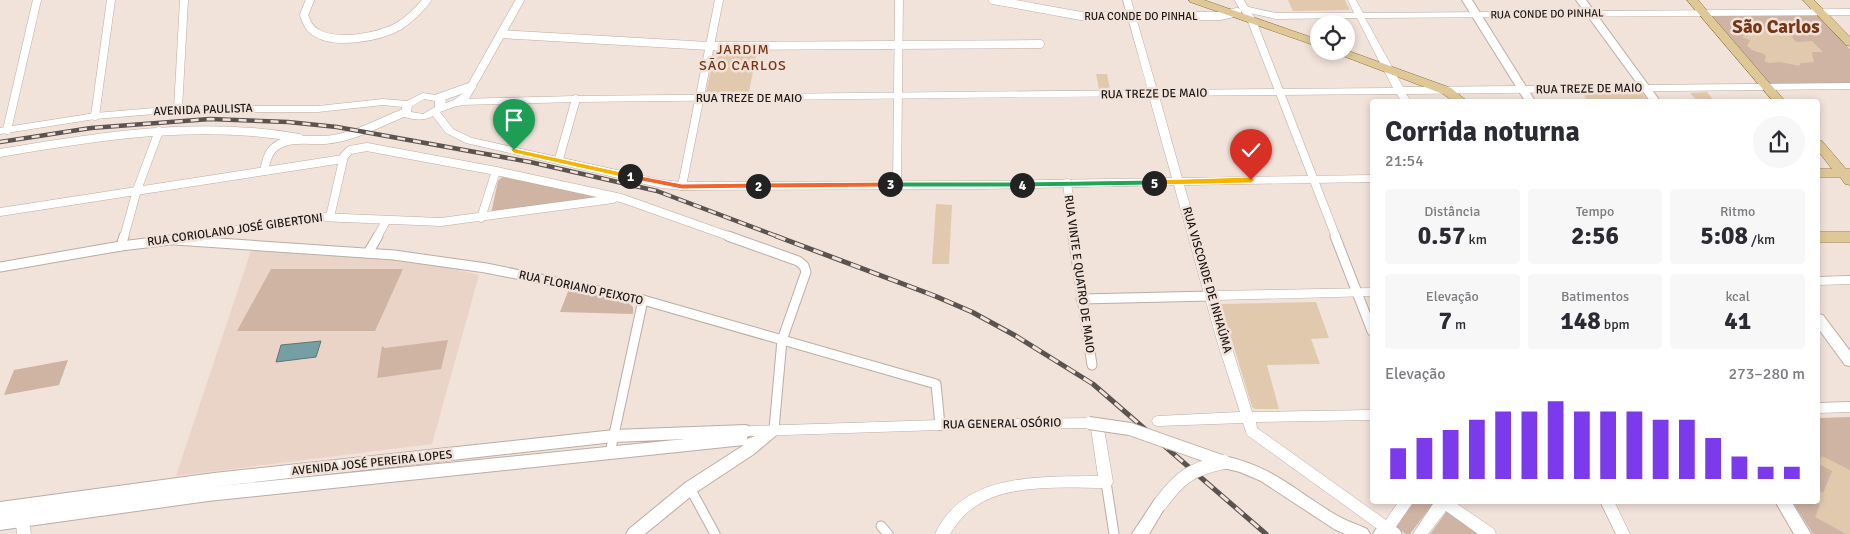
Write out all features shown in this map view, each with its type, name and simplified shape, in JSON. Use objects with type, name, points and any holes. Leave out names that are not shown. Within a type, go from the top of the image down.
[{"type":"main road","points":[[1194,0],[1310,41]]},
{"type":"main road","points":[[1218,0],[1241,5],[1301,38]]},
{"type":"main road","points":[[1467,0],[1529,99]]},
{"type":"main road","points":[[1581,0],[1654,99]]},
{"type":"main road","points":[[1692,0],[1777,99]]},
{"type":"main road","points":[[1808,0],[1850,43]]},
{"type":"main road","points":[[1355,57],[1447,91],[1458,99]]},
{"type":"main road","points":[[1820,146],[1848,175]]},
{"type":"main road","points":[[1820,173],[1848,175]]},
{"type":"main road","points":[[1820,237],[1850,236]]},
{"type":"main road","points":[[1820,321],[1850,361]]},
{"type":"main road","points":[[634,534],[690,488],[731,462],[747,439],[774,430]]},
{"type":"main road","name":"AVENIDA JOSÉ PEREIRA LOPES","points":[[4,509],[214,480],[614,436],[747,439]]},
{"type":"main road","name":"AVENIDA JOSÉ PEREIRA LOPES","points":[[0,523],[24,527],[208,494],[747,439]]},
{"type":"main road","points":[[1140,534],[1181,476],[1199,468],[1224,462],[1244,466],[1273,479],[1334,522],[1362,534]]},
{"type":"main road","points":[[208,494],[214,480]]},
{"type":"main road","points":[[1784,504],[1803,534]]},
{"type":"main road","points":[[1334,522],[1384,533]]},
{"type":"street","points":[[3,131],[37,0]]},
{"type":"street","points":[[95,116],[111,0]]},
{"type":"street","points":[[178,109],[184,0]]},
{"type":"street","points":[[310,0],[304,15],[309,28],[316,33],[337,38],[366,36],[396,27],[411,18],[427,0]]},
{"type":"street","name":"RUA TREZE DE MAIO","points":[[458,102],[466,96],[520,0]]},
{"type":"street","points":[[682,186],[719,0]]},
{"type":"street","points":[[898,184],[899,0]]},
{"type":"street","name":"RUA CONDE DO PINHAL","points":[[993,0],[1081,16],[1220,16],[1231,13],[1241,5],[1276,16],[1850,12]]},
{"type":"street","name":"RUA VISCONDE DE INHAÚMA","points":[[1127,0],[1246,417],[1252,431],[1384,533]]},
{"type":"street","points":[[1352,0],[1386,68],[1405,99]]},
{"type":"street","points":[[1241,5],[1252,21],[1370,326]]},
{"type":"street","points":[[501,34],[709,46],[1040,44]]},
{"type":"street","points":[[437,106],[472,86]]},
{"type":"street","name":"RUA TREZE DE MAIO","points":[[437,106],[458,102],[576,99],[1850,86]]},
{"type":"street","points":[[264,171],[270,152],[275,146],[286,140],[299,138],[320,140],[344,136],[407,108],[423,96],[437,106],[444,127],[451,134],[470,141],[662,184],[682,186],[983,185],[1370,178]]},
{"type":"street","points":[[559,160],[576,99]]},
{"type":"street","name":"AVENIDA PAULISTA","points":[[3,131],[95,116],[178,109],[318,109],[383,102],[407,108],[408,115],[418,118],[437,106]]},
{"type":"street","points":[[121,246],[137,190],[159,131]]},
{"type":"street","name":"AVENIDA PAULISTA","points":[[0,153],[159,131],[250,131],[299,138]]},
{"type":"street","points":[[330,217],[343,159],[350,150],[367,147],[496,171],[621,198],[798,261],[804,266],[806,272],[782,340],[774,430]]},
{"type":"street","points":[[0,212],[343,159]]},
{"type":"street","points":[[481,218],[496,171]]},
{"type":"street","name":"RUA VINTE E QUATRO DE MAIO","points":[[1067,183],[1081,299],[1092,366]]},
{"type":"street","name":"RUA CORIOLANO JOSÉ GIBERTONI","points":[[0,268],[121,246],[175,240],[319,217],[440,222],[621,198]]},
{"type":"street","points":[[368,253],[386,221]]},
{"type":"street","name":"RUA FLORIANO PEIXOTO","points":[[175,240],[368,253],[486,268],[642,300],[936,384],[940,425]]},
{"type":"street","points":[[1820,281],[1850,280]]},
{"type":"street","points":[[1081,299],[1370,292]]},
{"type":"street","points":[[610,453],[642,300]]},
{"type":"street","points":[[1820,408],[1850,407]]},
{"type":"street","points":[[1158,421],[1246,417],[1370,415]]},
{"type":"street","points":[[1092,423],[1106,482],[1114,534]]},
{"type":"street","name":"RUA GENERAL OSÓRIO","points":[[774,430],[1092,423],[1130,429],[1224,462]]},
{"type":"street","points":[[942,534],[948,523],[963,507],[994,490],[1012,485],[1106,482]]},
{"type":"street","points":[[690,488],[715,534]]},
{"type":"street","points":[[1384,533],[1405,504]]},
{"type":"street","points":[[1420,534],[1442,504]]},
{"type":"street","points":[[1446,504],[1490,534]]},
{"type":"street","points":[[1608,504],[1623,534]]},
{"type":"street","points":[[4,509],[24,527]]},
{"type":"shaded area","points":[[1816,14],[1850,49],[1850,84],[1768,84],[1708,15]]},
{"type":"shaded area","points":[[502,177],[592,194],[593,197],[590,200],[491,214],[498,181]]},
{"type":"shaded area","points":[[251,251],[394,255],[479,275],[432,444],[176,476]]},
{"type":"shaded area","points":[[271,269],[403,269],[375,331],[237,331]]},
{"type":"shaded area","points":[[569,289],[628,302],[633,307],[633,314],[560,312]]},
{"type":"shaded area","points":[[448,340],[441,369],[377,378],[382,346],[385,348]]},
{"type":"shaded area","points":[[68,360],[59,385],[4,395],[14,370]]},
{"type":"shaded area","points":[[1850,417],[1850,534],[1813,534],[1794,504],[1820,504],[1820,418]]},
{"type":"shaded area","points":[[1410,504],[1433,504],[1410,534],[1406,534],[1394,526]]},
{"type":"shaded area","points":[[1447,511],[1450,514],[1479,534],[1430,534]]},
{"type":"water","points":[[321,341],[316,357],[276,362],[281,345]]},
{"type":"building","points":[[1288,0],[1345,0],[1350,10],[1293,11]]},
{"type":"building","points":[[1763,29],[1790,35],[1796,42],[1812,41],[1823,52],[1812,52],[1814,62],[1801,63],[1799,66],[1780,62],[1769,63],[1764,61],[1766,57],[1764,54],[1747,46],[1750,40],[1741,37],[1758,33],[1755,30]]},
{"type":"building","points":[[757,51],[749,92],[706,93],[714,52]]},
{"type":"building","points":[[1096,74],[1107,74],[1110,89],[1099,89]]},
{"type":"building","points":[[1707,92],[1712,99],[1695,99],[1690,93]]},
{"type":"building","points":[[1642,93],[1646,99],[1587,99],[1583,94]]},
{"type":"building","points":[[936,204],[952,205],[949,264],[932,264]]},
{"type":"building","points":[[1316,302],[1329,338],[1311,339],[1320,364],[1267,365],[1279,409],[1255,409],[1252,407],[1221,304]]},
{"type":"building","points":[[1822,456],[1850,470],[1850,534],[1846,534],[1815,517],[1820,505],[1820,491],[1823,493],[1832,471],[1820,465]]},
{"type":"railway","points":[[0,142],[91,128],[210,119],[288,122],[337,127],[530,162],[657,191],[779,237]]},
{"type":"railway","points":[[776,236],[935,296],[972,312],[1016,336],[1093,384],[1266,534]]},
{"type":"district","name":"São Carlos","points":[[1776,27]]},
{"type":"district","name":"JARDIM SÃO CARLOS","points":[[743,58]]},
{"type":"route","points":[[514,150],[662,184],[682,186],[983,185],[1251,180]]}]
